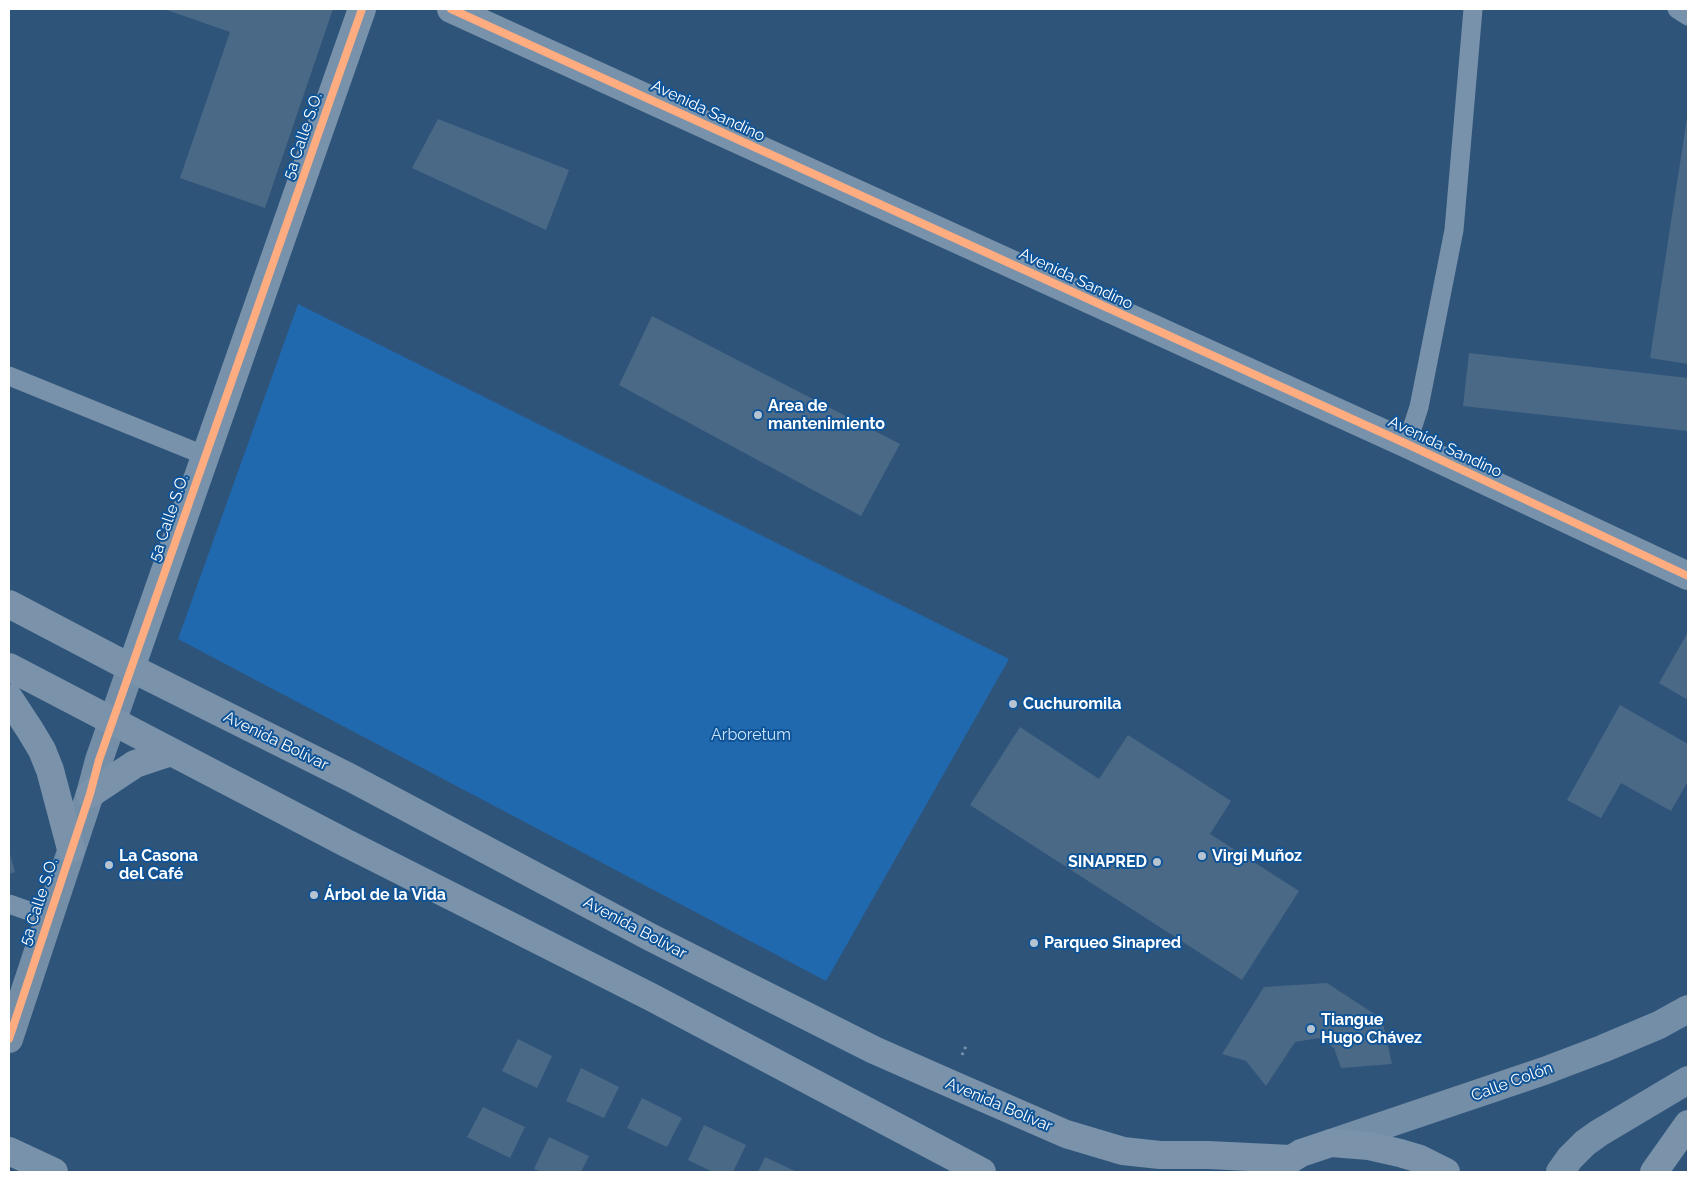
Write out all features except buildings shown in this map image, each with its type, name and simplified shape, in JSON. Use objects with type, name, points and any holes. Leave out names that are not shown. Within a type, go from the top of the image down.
[{"type":"highway","name":"Avenida Bolívar","points":[[9,604],[131,668],[351,778],[650,936],[874,1050],[1066,1134],[1122,1151],[1208,1155],[1281,1166]]},
{"type":"highway","points":[[9,667],[112,722],[634,988],[982,1172]]},
{"type":"highway","points":[[9,698],[42,750],[58,797],[70,849]]},
{"type":"highway","points":[[90,794],[135,764],[171,752]]},
{"type":"highway","points":[[1654,1172],[1688,1124]]},
{"type":"highway","points":[[1281,1166],[1301,1153],[1331,1144],[1369,1146],[1392,1151],[1420,1159],[1446,1172]]},
{"type":"main road","name":"5a Calle S.O.","points":[[9,1039],[70,849],[90,794],[99,760],[131,668]]},
{"type":"main road","name":"Calle Colón","points":[[1331,1144],[1544,1071],[1659,1025],[1688,1009]]},
{"type":"main road","points":[[1560,1172],[1570,1158],[1599,1133],[1688,1080]]},
{"type":"street","name":"5a Calle S.O.","points":[[131,668],[362,9]]},
{"type":"street","name":"Avenida Sandino","points":[[451,9],[1407,444],[1688,576]]},
{"type":"street","points":[[9,1151],[54,1172]]},
{"type":"lane","points":[[1407,444],[1419,407],[1454,230],[1473,9]]},
{"type":"lane","points":[[1677,9],[1688,16]]},
{"type":"lane","points":[[9,376],[206,456]]},
{"type":"lane","points":[[9,904],[49,918]]},
{"type":"green space","name":"Arboretum","points":[[298,304],[1009,659],[826,981],[178,639]]},
{"type":"cycle path","points":[[9,1039],[90,794],[99,760],[362,9]]},
{"type":"cycle path","points":[[451,9],[1407,444],[1688,576]]},
{"type":"place","name":"Area de mantenimiento","points":[[758,415]]},
{"type":"place","name":"Cuchuromila","points":[[1013,704]]},
{"type":"place","name":"Virgi Muñoz","points":[[1202,856]]},
{"type":"place","name":"SINAPRED","points":[[1157,862]]},
{"type":"place","name":"La Casona del Café","points":[[109,865]]},
{"type":"place","name":"Árbol de la Vida","points":[[314,895]]},
{"type":"place","name":"Parqueo Sinapred","points":[[1034,943]]},
{"type":"place","name":"Tiangue Hugo Chávez","points":[[1311,1029]]}]
